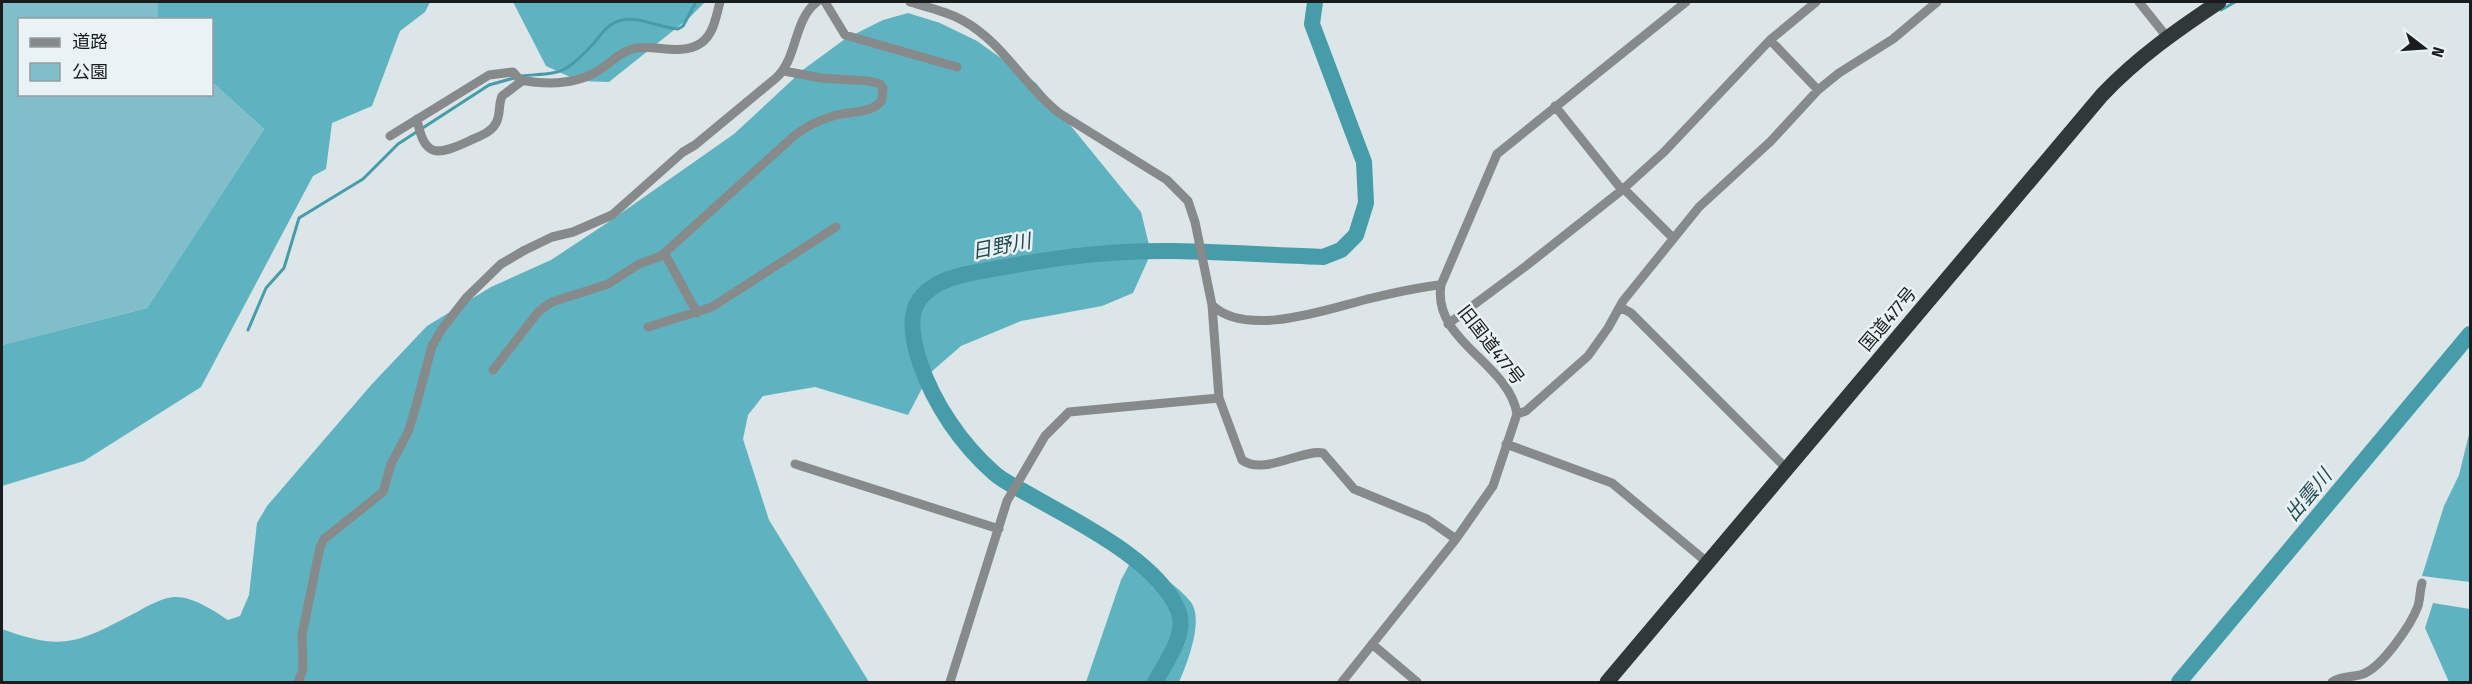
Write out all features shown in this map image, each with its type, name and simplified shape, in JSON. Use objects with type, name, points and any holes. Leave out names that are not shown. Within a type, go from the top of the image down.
[{"type":"highway","name":"国道477号","points":[[1607,682],[2102,95],[2122,74],[2167,37],[2219,2]]},
{"type":"street","points":[[390,136],[417,122],[489,75],[547,84],[592,74],[630,49],[671,50],[692,47],[704,40],[710,33],[720,2]]},
{"type":"street","points":[[298,682],[304,663],[302,635],[320,547],[324,539],[383,492],[391,464],[408,432],[432,346],[454,313],[482,281],[501,264],[552,237],[573,232],[606,219],[620,209],[683,152],[695,145],[784,71],[801,26],[817,2]]},
{"type":"street","points":[[825,2],[844,35],[957,67]]},
{"type":"street","points":[[910,2],[961,19],[977,29],[1059,114],[1167,180],[1183,194],[1192,210],[1207,292],[1212,305],[1219,398],[1242,460],[1246,463],[1282,462],[1319,452],[1323,453],[1354,489],[1427,519],[1456,539]]},
{"type":"street","name":"旧国道477号","points":[[1342,682],[1456,539],[1493,486],[1517,414],[1515,404],[1500,380],[1448,324],[1441,307],[1442,285],[1497,154],[1686,2]]},
{"type":"street","points":[[1448,324],[1535,260],[1623,189],[1664,152],[1770,40],[1816,2]]},
{"type":"street","points":[[1517,414],[1527,411],[1588,356],[1620,308],[1699,207],[1771,141],[1818,90],[1839,73],[1893,39],[1937,2]]},
{"type":"street","points":[[2139,2],[2167,37]]},
{"type":"street","points":[[1770,40],[1818,90]]},
{"type":"street","points":[[493,370],[539,311],[552,302],[608,284],[639,264],[665,254],[795,135],[810,124],[872,108],[882,100],[883,88],[875,82],[821,78],[784,71]]},
{"type":"street","points":[[417,122],[420,137],[430,149],[443,152],[485,134],[496,124],[502,96],[518,78]]},
{"type":"street","points":[[1555,106],[1623,189],[1673,238]]},
{"type":"street","points":[[648,327],[712,307],[836,226]]},
{"type":"street","points":[[665,254],[697,313]]},
{"type":"street","points":[[1212,305],[1217,311],[1238,318],[1266,320],[1301,318],[1363,300],[1442,285]]},
{"type":"street","points":[[1620,308],[1631,313],[1787,469]]},
{"type":"street","points":[[950,682],[1007,501],[1045,436],[1069,412],[1219,398]]},
{"type":"street","points":[[1506,444],[1612,483],[1708,563]]},
{"type":"street","points":[[795,464],[999,529]]},
{"type":"street","points":[[2332,682],[2340,677],[2364,674],[2390,652],[2418,604],[2422,583]]},
{"type":"street","points":[[1372,644],[1417,682]]},
{"type":"green space","points":[[2,2],[158,2],[158,18],[18,18],[18,96],[213,96],[213,83],[264,129],[147,308],[2,345]]},
{"type":"shaded area","points":[[158,2],[430,2],[425,12],[400,31],[372,106],[332,123],[326,169],[313,176],[201,387],[84,461],[2,486],[2,345],[147,308],[264,129],[213,83],[213,18],[158,18]]},
{"type":"shaded area","points":[[513,2],[705,2],[689,18],[609,82],[579,81],[546,66]]},
{"type":"shaded area","points":[[908,13],[940,23],[977,41],[1036,83],[1141,212],[1151,253],[1133,293],[1102,306],[1021,321],[961,346],[930,373],[908,415],[815,387],[763,396],[748,415],[743,439],[769,520],[869,682],[2,682],[2,629],[41,640],[57,642],[71,640],[85,637],[154,603],[174,597],[195,601],[228,620],[240,616],[249,595],[257,523],[267,506],[372,384],[427,326],[491,287],[551,260],[607,223],[734,134],[804,69],[845,39],[883,20]]},
{"type":"shaded area","points":[[2470,430],[2470,582],[2422,576],[2444,506],[2459,475]]},
{"type":"shaded area","points":[[1129,565],[1146,565],[1180,591],[1194,609],[1196,618],[1193,641],[1179,682],[1086,682],[1121,580]]},
{"type":"shaded area","points":[[2433,603],[2470,609],[2470,682],[2449,682],[2425,628]]},
{"type":"waterway","points":[[521,76],[555,73],[569,67],[608,27],[621,20],[637,20],[678,29],[683,26],[696,2]]},
{"type":"waterway","name":"日野川","points":[[1155,682],[1170,656],[1180,628],[1178,610],[1167,592],[1134,558],[1091,530],[1002,479],[970,449],[941,408],[926,378],[914,340],[913,314],[919,300],[926,292],[945,281],[966,274],[1042,261],[1086,255],[1152,251],[1323,257],[1341,250],[1356,235],[1366,203],[1364,162],[1312,24],[1315,2]]},
{"type":"waterway","points":[[2221,10],[2235,2]]},
{"type":"waterway","points":[[248,330],[266,288],[284,268],[299,218],[363,179],[398,144],[489,85],[514,78]]},
{"type":"waterway","name":"出雲川","points":[[2179,682],[2470,334]]}]
